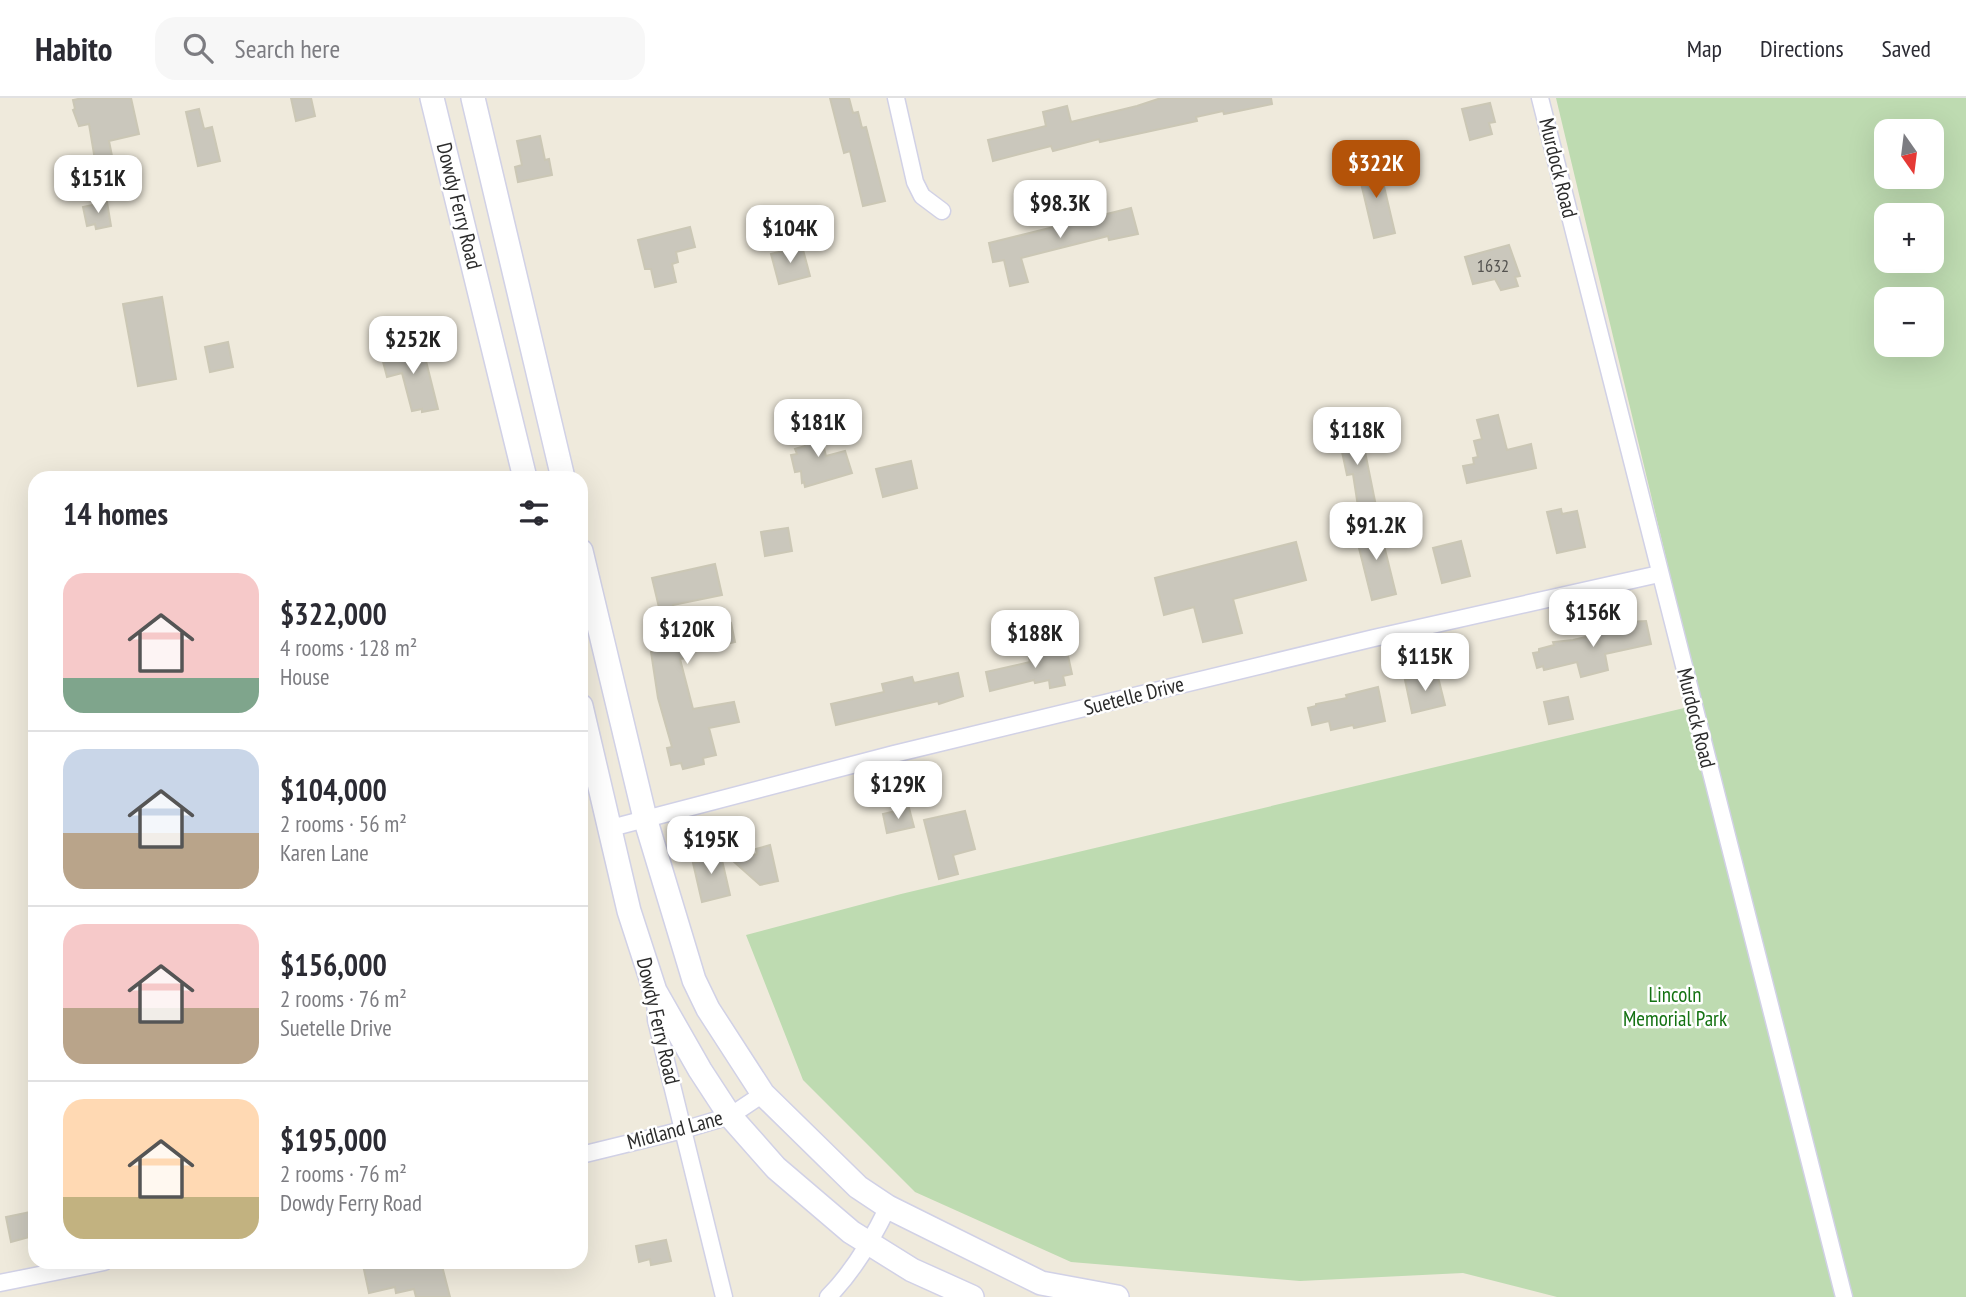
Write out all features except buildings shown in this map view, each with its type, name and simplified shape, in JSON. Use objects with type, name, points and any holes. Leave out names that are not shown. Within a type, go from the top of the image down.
[{"type":"main road","name":"Dowdy Ferry Road","points":[[432,98],[523,471]]},
{"type":"main road","name":"Dowdy Ferry Road","points":[[473,98],[562,471]]},
{"type":"main road","points":[[488,328],[526,320]]},
{"type":"main road","name":"Dowdy Ferry Road","points":[[588,580],[645,818],[694,980],[708,1009],[763,1094],[858,1187],[888,1207],[1041,1283],[1116,1297]]},
{"type":"main road","name":"Dowdy Ferry Road","points":[[588,734],[629,911],[655,991]]},
{"type":"main road","points":[[655,991],[730,1116],[776,1168],[844,1226],[870,1244],[912,1270],[972,1297]]},
{"type":"street","points":[[896,98],[915,182],[922,197],[942,211]]},
{"type":"street","name":"Murdock Road","points":[[1540,98],[1844,1297]]},
{"type":"street","name":"Suetelle Drive","points":[[611,828],[907,751],[1361,641],[1659,574]]},
{"type":"street","name":"Dowdy Ferry Road","points":[[655,991],[656,1020],[724,1297]]},
{"type":"street","name":"Midland Lane","points":[[588,1153],[730,1116],[763,1094]]},
{"type":"street","points":[[828,1297],[842,1283],[870,1244],[888,1207]]},
{"type":"street","points":[[0,1283],[69,1269]]},
{"type":"green space","name":"Lincoln Memorial Park","points":[[1556,98],[1966,98],[1966,1297],[1557,1297],[1463,1273],[1300,1281],[1071,1262],[915,1192],[803,1080],[746,935],[901,894],[1701,704]]}]
